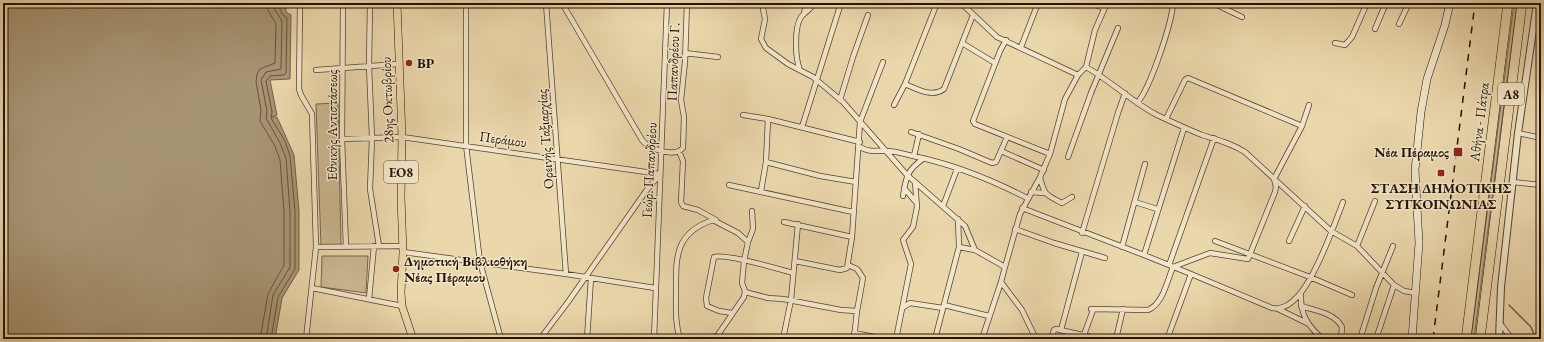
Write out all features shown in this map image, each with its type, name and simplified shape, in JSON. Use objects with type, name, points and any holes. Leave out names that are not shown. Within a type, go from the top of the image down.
[{"type":"highway","name":"Αθήνα - Πάτρα","points":[[1466,339],[1508,3]]},
{"type":"highway","name":"Αθήνα - Πάτρα","points":[[1484,337],[1484,306],[1522,3]]},
{"type":"highway","points":[[1461,323],[1471,302]]},
{"type":"main road","name":"28ης Οκτωβρίου","points":[[397,3],[398,64],[402,137],[402,306],[413,339]]},
{"type":"main road","points":[[1412,339],[1419,243],[1415,170],[1421,112],[1427,79],[1445,25],[1450,3]]},
{"type":"street","points":[[300,3],[299,89],[312,114],[316,247],[306,339]]},
{"type":"street","name":"Εθνικής Αντιστάσεως","points":[[343,3],[342,139],[346,247]]},
{"type":"street","points":[[369,299],[376,246],[370,170],[372,138],[369,66],[370,3]]},
{"type":"street","points":[[466,3],[466,145],[480,262],[501,339]]},
{"type":"street","name":"Ορεινής Ταξιαρχίας","points":[[546,3],[566,274]]},
{"type":"street","points":[[562,3],[642,140],[646,145],[662,151],[678,151],[683,161],[681,202],[683,206],[698,210],[717,220],[738,233],[748,242]]},
{"type":"street","name":"Γεώρ. Παπανδρέου","points":[[654,339],[667,3]]},
{"type":"street","name":"Παπανδρέου Γ.","points":[[678,151],[683,148],[684,138],[684,117],[681,100],[687,3]]},
{"type":"street","points":[[762,3],[764,16],[762,27],[762,44],[773,54],[817,80],[853,112],[907,175],[958,219],[968,231],[975,250]]},
{"type":"street","points":[[800,70],[796,43],[800,21],[804,14],[806,3]]},
{"type":"street","points":[[804,14],[812,8],[813,3]]},
{"type":"street","points":[[802,128],[841,3]]},
{"type":"street","points":[[894,104],[905,84],[937,3]]},
{"type":"street","points":[[961,3],[993,34],[1078,75]]},
{"type":"street","points":[[1021,47],[1038,3]]},
{"type":"street","points":[[982,339],[1022,208],[1044,170],[1050,154],[1065,99],[1078,75],[1086,67],[1091,42],[1106,5],[1088,3]]},
{"type":"street","points":[[1137,103],[1148,86],[1168,24],[1173,3]]},
{"type":"street","points":[[1213,3],[1242,16]]},
{"type":"street","points":[[1335,43],[1345,45],[1350,40],[1367,3]]},
{"type":"street","points":[[1375,30],[1386,3]]},
{"type":"street","points":[[1399,24],[1408,3]]},
{"type":"street","points":[[1499,339],[1498,322],[1501,287],[1518,133],[1537,3]]},
{"type":"street","points":[[840,100],[868,15]]},
{"type":"street","points":[[905,84],[933,94],[944,89],[974,15]]},
{"type":"street","points":[[1068,157],[1086,106],[1118,28]]},
{"type":"street","points":[[1006,40],[995,63],[973,121],[975,124],[1050,154]]},
{"type":"street","points":[[962,43],[995,63]]},
{"type":"street","points":[[684,53],[718,57]]},
{"type":"street","points":[[796,261],[840,270],[845,270],[848,265],[860,145],[860,122],[883,62]]},
{"type":"street","points":[[316,70],[398,64]]},
{"type":"street","points":[[1086,67],[1125,93],[1137,103],[1166,119],[1184,128],[1230,143],[1245,152],[1331,231],[1357,246],[1394,285],[1404,291],[1416,293]]},
{"type":"street","points":[[1166,119],[1185,80],[1188,78],[1302,126]]},
{"type":"street","points":[[1082,233],[1125,93]]},
{"type":"street","points":[[1171,266],[1210,253],[1248,259],[1276,187],[1274,179],[1302,126],[1309,105]]},
{"type":"street","points":[[742,115],[768,119],[802,128],[860,145],[867,151],[885,151],[914,156],[957,169],[1004,186],[1027,198]]},
{"type":"street","points":[[761,191],[766,162],[768,119]]},
{"type":"street","points":[[1144,255],[1157,208],[1184,128]]},
{"type":"street","points":[[911,132],[992,163],[996,162],[1007,137]]},
{"type":"street","points":[[1518,133],[1541,138]]},
{"type":"street","points":[[914,156],[919,134]]},
{"type":"street","name":"Περάμου","points":[[342,139],[402,137],[557,158],[660,174]]},
{"type":"street","points":[[1085,337],[1092,310],[1148,310],[1155,307],[1159,302],[1214,138]]},
{"type":"street","points":[[1001,151],[1044,170]]},
{"type":"street","points":[[903,196],[907,175],[911,168],[923,159]]},
{"type":"street","points":[[766,162],[820,176],[856,182]]},
{"type":"street","points":[[1122,247],[1145,164]]},
{"type":"street","points":[[943,206],[957,169]]},
{"type":"street","points":[[540,339],[588,277],[646,191],[660,174]]},
{"type":"street","points":[[1040,177],[1044,193]]},
{"type":"street","points":[[896,339],[911,264],[903,240],[913,227],[917,207],[915,182]]},
{"type":"street","points":[[1513,182],[1541,185]]},
{"type":"street","points":[[729,185],[853,212]]},
{"type":"street","points":[[904,188],[916,202]]},
{"type":"street","points":[[1031,192],[1044,193],[1062,203],[1072,196]]},
{"type":"street","points":[[1357,246],[1375,201]]},
{"type":"street","points":[[1135,202],[1157,208]]},
{"type":"street","points":[[1278,309],[1286,306],[1301,293],[1310,277],[1343,202]]},
{"type":"street","points":[[1289,241],[1304,206]]},
{"type":"street","points":[[1022,208],[1082,233],[1144,255],[1278,309],[1310,325]]},
{"type":"street","points":[[708,339],[716,337],[740,303],[745,292],[742,283],[744,261],[753,228],[752,211]]},
{"type":"street","points":[[935,339],[959,247],[958,219]]},
{"type":"street","points":[[680,339],[676,325],[677,254],[695,228],[707,222],[717,220]]},
{"type":"street","points":[[784,222],[852,237]]},
{"type":"street","points":[[784,339],[796,261],[798,224]]},
{"type":"street","points":[[1015,229],[1082,252],[1105,258]]},
{"type":"street","points":[[1215,241],[1310,277],[1352,295]]},
{"type":"street","points":[[316,247],[376,246],[403,249],[655,288]]},
{"type":"street","points":[[1360,339],[1382,273],[1393,246]]},
{"type":"street","points":[[959,247],[975,250],[1005,267]]},
{"type":"street","points":[[1061,330],[1082,252]]},
{"type":"street","points":[[732,313],[719,311],[707,306],[706,298],[713,260],[717,256],[794,273]]},
{"type":"street","points":[[848,265],[857,269],[863,278],[854,339]]},
{"type":"street","points":[[1169,334],[1191,274]]},
{"type":"street","points":[[587,339],[588,277]]},
{"type":"street","points":[[1000,282],[1022,310],[1036,339]]},
{"type":"street","points":[[1376,339],[1394,285]]},
{"type":"street","points":[[312,288],[402,306]]},
{"type":"street","points":[[745,292],[768,298],[791,300],[841,310],[857,311]]},
{"type":"street","points":[[1301,293],[1301,306],[1304,316],[1323,339]]},
{"type":"street","points":[[902,308],[910,302],[989,316]]},
{"type":"street","points":[[1301,306],[1325,314],[1337,320],[1342,327],[1340,339]]},
{"type":"street","points":[[1116,339],[1123,309]]},
{"type":"street","points":[[1498,322],[1512,339]]},
{"type":"street","points":[[1051,339],[1054,330],[1061,330],[1085,337],[1100,339]]},
{"type":"street","points":[[854,333],[885,339]]},
{"type":"shaded area","points":[[1514,3],[1517,3],[1474,339],[1471,339]]},
{"type":"shaded area","points":[[338,103],[341,245],[321,246],[316,104]]},
{"type":"shaded area","points":[[322,256],[368,256],[366,293],[321,287]]},
{"type":"water","points":[[3,3],[279,3],[286,7],[286,12],[291,15],[290,79],[270,80],[277,115],[271,117],[277,117],[294,155],[299,211],[299,270],[282,298],[275,339],[3,339]]},
{"type":"waterway","points":[[1509,305],[1531,327],[1536,339]]},
{"type":"railway","points":[[1433,339],[1475,3]]},
{"type":"place","name":"BP","points":[[409,63]]},
{"type":"place","name":"Νέα Πέραμος","points":[[1458,152]]},
{"type":"place","name":"ΣΤΑΣΗ ΔΗΜΟΤΙΚΗΣ ΣΥΓΚΟΙΝΩΝΙΑΣ","points":[[1441,173]]},
{"type":"place","name":"Δημοτική Βιβλιοθήκη Νέας Πέραμου","points":[[396,269]]}]
